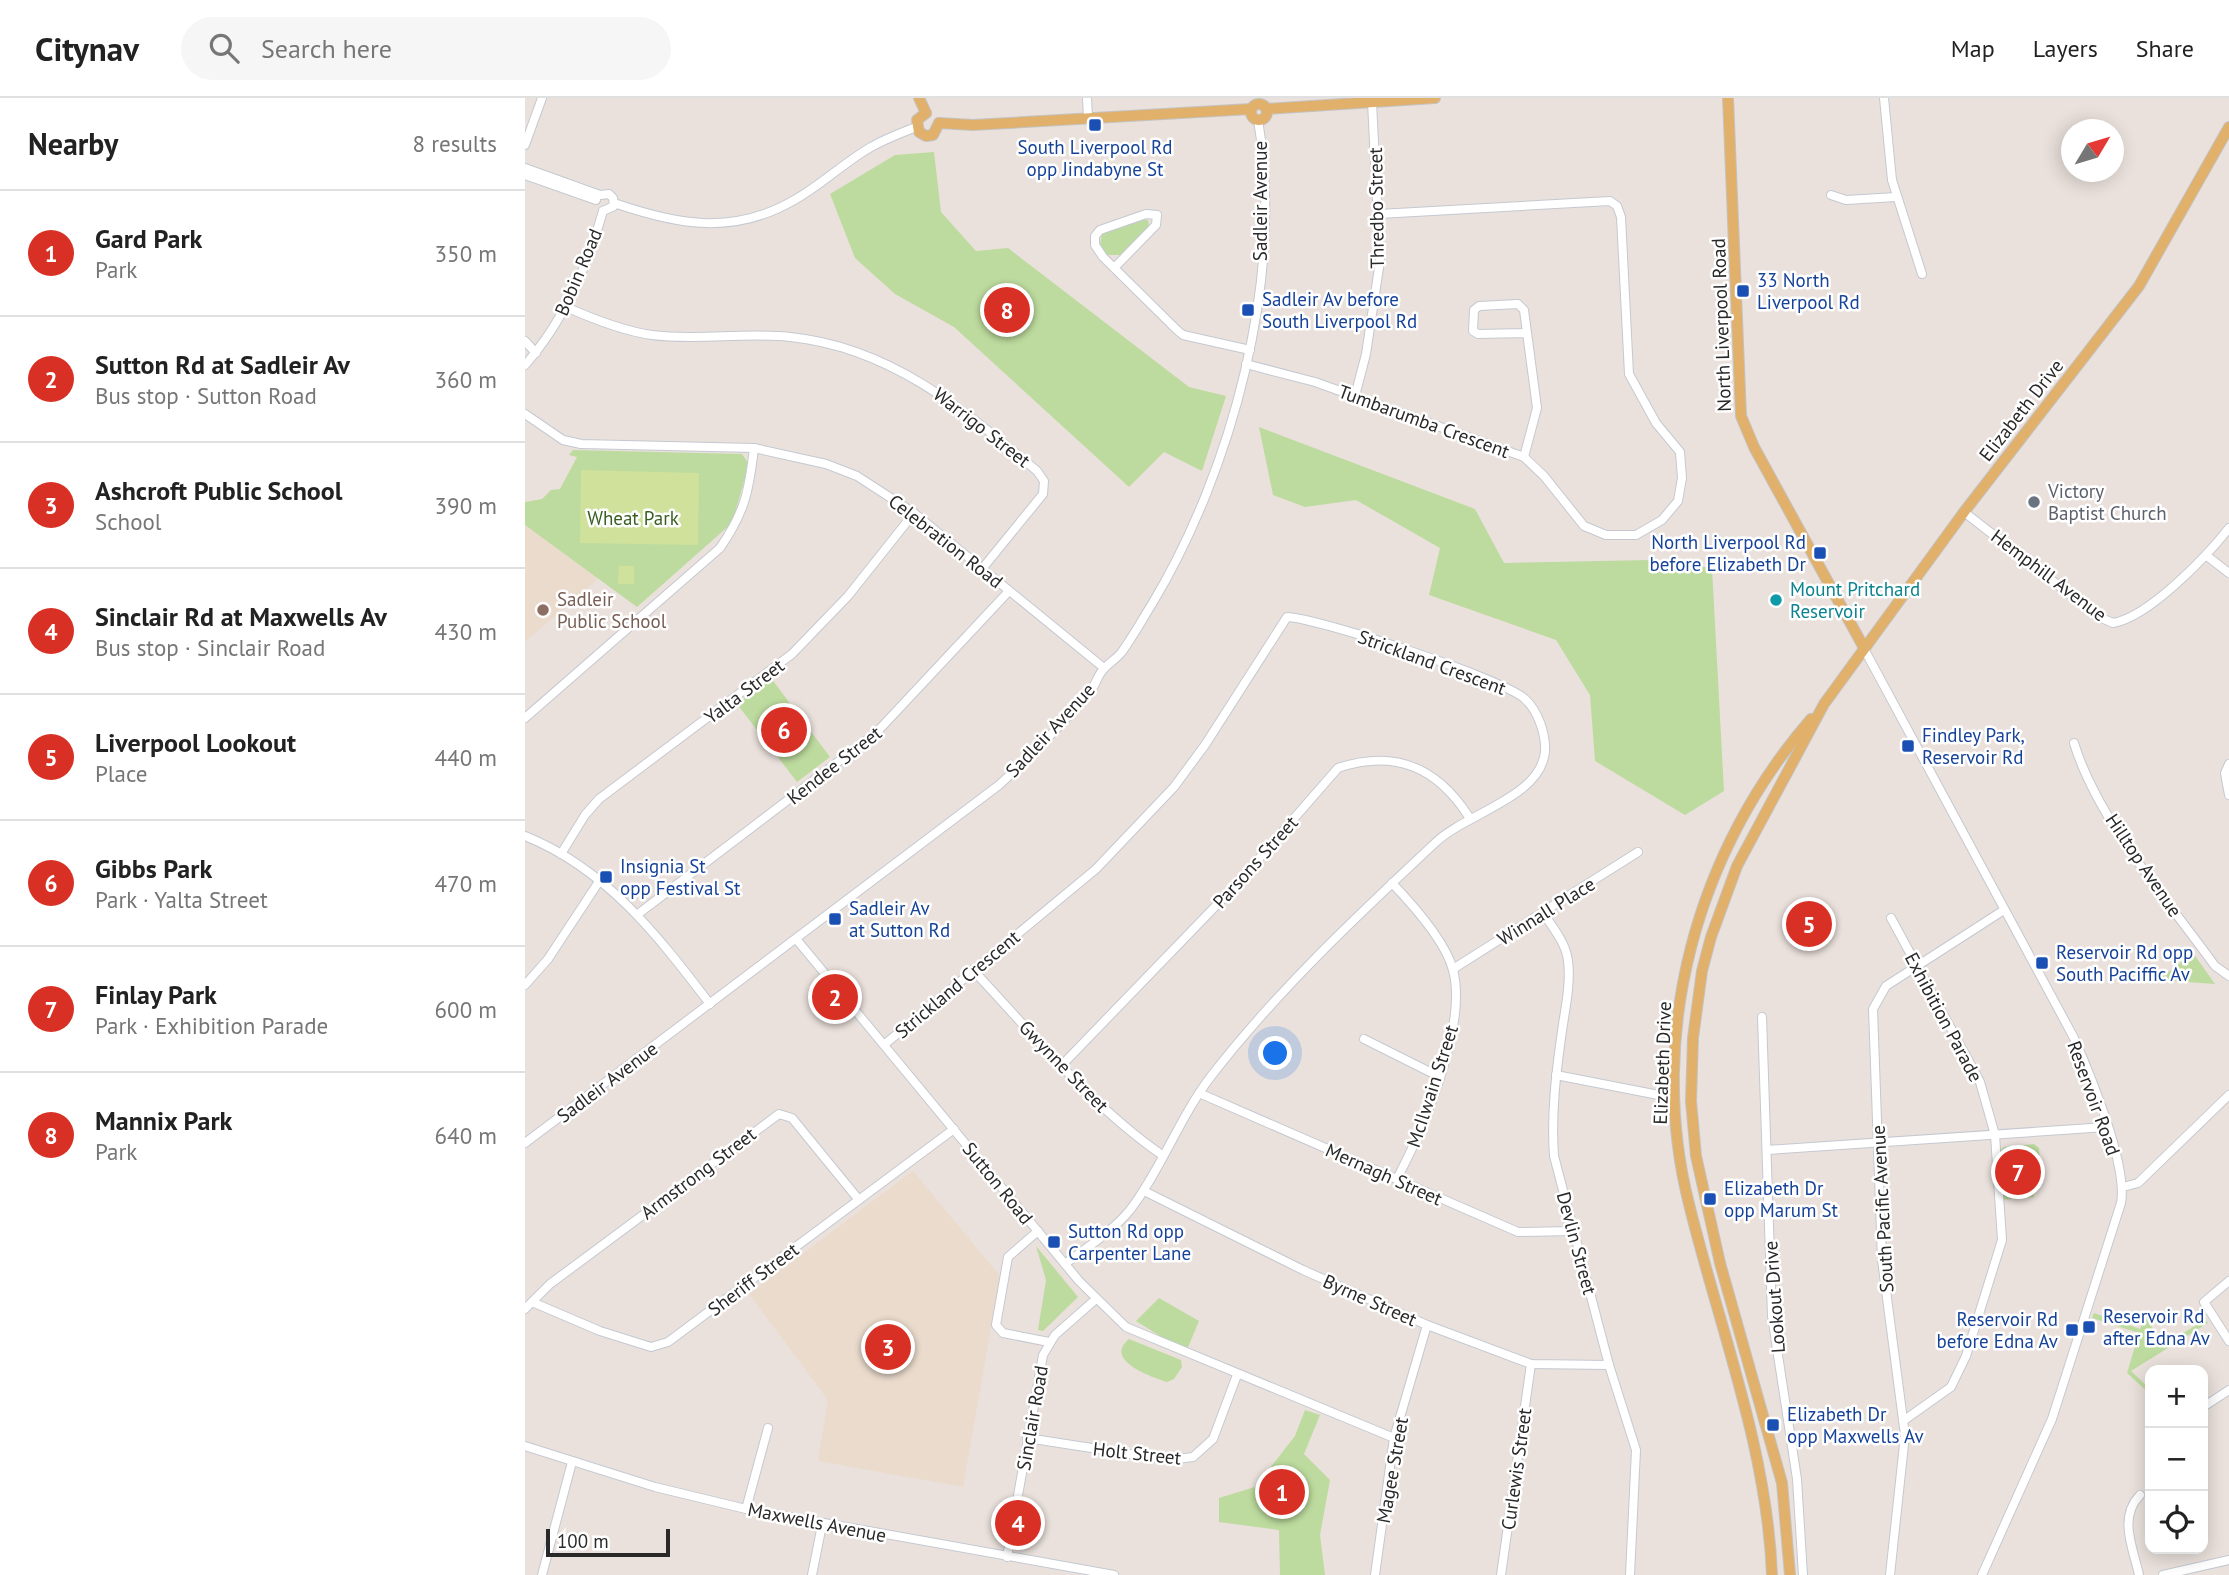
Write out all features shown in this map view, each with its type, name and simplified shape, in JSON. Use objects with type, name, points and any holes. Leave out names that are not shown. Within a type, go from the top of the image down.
[{"type":"main road","points":[[919,98],[926,113],[934,116],[939,123],[937,131],[930,136],[922,135],[916,127],[917,120],[926,113]]},
{"type":"main road","points":[[939,123],[973,125],[1251,109],[1257,103],[1266,109],[1335,101],[1372,102],[1435,98]]},
{"type":"main road","name":"North Liverpool Road","points":[[1728,98],[1741,416],[1754,447],[1863,646]]},
{"type":"main road","points":[[1251,109],[1251,115],[1258,120],[1265,117],[1266,109]]},
{"type":"main road","name":"Elizabeth Drive","points":[[1790,1575],[1780,1472],[1703,1198],[1693,1127],[1691,1067],[1702,971],[1724,898],[1761,819],[1824,704],[1863,646],[2139,286],[2229,127]]},
{"type":"main road","name":"Elizabeth Drive","points":[[1772,1575],[1762,1479],[1688,1203],[1678,1150],[1674,1098],[1678,1008],[1694,934],[1710,885],[1745,812],[1796,735],[1824,704]]},
{"type":"street","points":[[525,145],[542,98]]},
{"type":"street","points":[[1087,98],[1088,118]]},
{"type":"street","points":[[1884,98],[1896,197],[1921,274]]},
{"type":"street","name":"Thredbo Street","points":[[1355,396],[1366,354],[1380,261],[1372,102]]},
{"type":"street","name":"Sadleir Avenue","points":[[525,1143],[999,785],[1067,718],[1094,687],[1104,668],[1126,645],[1195,526],[1227,438],[1250,350],[1262,239],[1262,172],[1258,120]]},
{"type":"street","points":[[525,175],[598,197],[609,194],[614,203],[665,220],[692,223],[740,221],[780,208],[872,146],[916,127]]},
{"type":"street","points":[[525,168],[598,197]]},
{"type":"street","points":[[1831,195],[1846,200],[1896,197]]},
{"type":"street","points":[[598,197],[597,206],[603,211],[609,211],[614,203]]},
{"type":"street","name":"Tumbarumba Crescent","points":[[1246,364],[1294,375],[1524,457],[1544,476],[1584,526],[1606,535],[1636,535],[1662,520],[1678,501],[1682,478],[1680,452],[1656,423],[1629,374],[1621,217],[1617,206],[1610,201],[1379,214]]},
{"type":"street","name":"Bobin Road","points":[[525,365],[566,307],[592,250],[603,211]]},
{"type":"street","points":[[1114,268],[1156,225],[1157,215],[1146,214],[1104,227],[1096,233],[1098,251],[1114,268],[1183,335],[1250,350]]},
{"type":"street","points":[[1524,457],[1538,408],[1524,310],[1518,304],[1479,306],[1474,310],[1473,331],[1478,334],[1527,333]]},
{"type":"street","name":"Warrigo Street","points":[[566,307],[623,329],[654,335],[762,335],[814,341],[874,358],[931,387],[970,415],[1037,471],[1044,481],[1043,495],[982,569]]},
{"type":"street","points":[[525,341],[536,353]]},
{"type":"street","name":"Celebration Road","points":[[525,414],[563,440],[581,444],[754,448],[826,464],[857,476],[914,513],[1104,668]]},
{"type":"street","points":[[525,718],[720,548],[734,527],[749,493],[754,448]]},
{"type":"street","name":"Hemphill Avenue","points":[[1964,512],[2099,617],[2113,623],[2130,616],[2169,589],[2207,556],[2229,528]]},
{"type":"street","name":"Yalta Street","points":[[561,854],[585,815],[599,799],[792,654],[822,626],[914,513]]},
{"type":"street","points":[[2207,556],[2229,573]]},
{"type":"street","name":"Kendee Street","points":[[638,914],[876,733],[1009,591]]},
{"type":"street","name":"Strickland Crescent","points":[[885,1044],[1096,869],[1174,787],[1205,745],[1286,617],[1371,639],[1501,683],[1524,697],[1541,725],[1545,745],[1542,761],[1528,784],[1516,794],[1469,817],[1445,833],[1309,964],[1199,1093],[1143,1191],[1128,1212],[1066,1264]]},
{"type":"street","name":"Reservoir Road","points":[[1863,646],[2074,1038],[2106,1127],[2123,1187],[2121,1203],[2052,1419],[1982,1575]]},
{"type":"street","name":"Hilltop Avenue","points":[[2074,743],[2080,763],[2115,827],[2215,967],[2229,976]]},
{"type":"street","name":"Parsons Street","points":[[1062,1065],[1235,886],[1338,768],[1362,760],[1396,760],[1427,772],[1458,801],[1469,817]]},
{"type":"street","points":[[2229,764],[2225,773],[2229,795]]},
{"type":"street","points":[[525,836],[561,854],[600,880],[638,914],[710,1004]]},
{"type":"street","name":"Winnall Place","points":[[1453,968],[1638,852]]},
{"type":"street","points":[[525,984],[548,960],[600,880]]},
{"type":"street","name":"McIlwain Street","points":[[1392,883],[1431,930],[1453,968],[1456,1009],[1452,1036],[1397,1179]]},
{"type":"street","name":"South Pacific Avenue","points":[[1890,1575],[1905,1435],[1882,1260],[1874,1009],[1886,986],[2004,909]]},
{"type":"street","name":"Devlin Street","points":[[1543,914],[1560,938],[1568,959],[1569,984],[1556,1075],[1552,1131],[1554,1156],[1609,1365],[1636,1450],[1630,1575]]},
{"type":"street","name":"Exhibition Parade","points":[[1891,918],[1980,1082],[1995,1135],[2002,1240],[1966,1356],[1951,1387],[1903,1421]]},
{"type":"street","name":"Sutton Road","points":[[797,940],[1066,1264],[1096,1299],[1126,1327],[1237,1376],[1315,1404],[1394,1438]]},
{"type":"street","name":"Gwynne Street","points":[[973,970],[1062,1065],[1131,1133],[1163,1155]]},
{"type":"street","name":"Lookout Drive","points":[[1762,1017],[1772,1316],[1797,1479],[1803,1575]]},
{"type":"street","points":[[1364,1039],[1438,1076]]},
{"type":"street","points":[[1556,1075],[1674,1098]]},
{"type":"street","name":"Mernagh Street","points":[[1199,1093],[1518,1232],[1573,1231]]},
{"type":"street","points":[[2123,1187],[2138,1183],[2229,1095]]},
{"type":"street","name":"Armstrong Street","points":[[525,1309],[550,1284],[779,1114],[792,1118],[859,1200]]},
{"type":"street","points":[[1767,1150],[2106,1127]]},
{"type":"street","name":"Sheriff Street","points":[[532,1302],[600,1331],[651,1347],[668,1342],[954,1129]]},
{"type":"street","name":"Byrne Street","points":[[1143,1191],[1303,1270],[1427,1325],[1531,1364],[1609,1365]]},
{"type":"street","points":[[1038,1231],[1008,1256],[996,1325],[998,1330],[1049,1342]]},
{"type":"street","points":[[2229,1281],[2204,1302],[2229,1341]]},
{"type":"street","name":"Sinclair Road","points":[[1007,1557],[1039,1372],[1049,1342],[1096,1299]]},
{"type":"street","name":"Magee Street","points":[[1375,1575],[1394,1438],[1427,1325]]},
{"type":"street","name":"Curlewis Street","points":[[1501,1575],[1531,1364]]},
{"type":"street","name":"Holt Street","points":[[1027,1438],[1168,1460],[1193,1457],[1213,1439],[1237,1376]]},
{"type":"street","points":[[2208,1404],[2229,1390]]},
{"type":"street","points":[[746,1509],[768,1428]]},
{"type":"street","name":"Maxwells Avenue","points":[[525,1446],[572,1462],[746,1509],[822,1525],[1114,1575]]},
{"type":"street","points":[[544,1575],[572,1462]]},
{"type":"street","points":[[2139,1575],[2127,1523],[2129,1511],[2140,1495]]},
{"type":"street","points":[[812,1575],[822,1525]]},
{"type":"street","points":[[2163,1575],[2229,1560]]},
{"type":"shaded area","name":"Sadleir Public School","points":[[525,525],[599,578],[525,642]]},
{"type":"shaded area","points":[[913,1171],[1000,1276],[963,1487],[818,1461],[828,1400],[749,1294]]},
{"type":"green space","points":[[934,152],[941,212],[976,251],[1008,248],[1189,387],[1226,396],[1202,471],[1164,452],[1129,487],[954,327],[895,294],[855,258],[830,194],[895,155]]},
{"type":"green space","points":[[1148,220],[1149,226],[1120,255],[1107,255],[1100,246],[1102,233]]},
{"type":"green space","points":[[1259,427],[1475,509],[1504,563],[1650,560],[1712,568],[1724,791],[1685,815],[1595,761],[1590,695],[1556,640],[1429,595],[1440,548],[1356,500],[1305,507],[1273,495]]},
{"type":"green space","name":"Wheat Park","points":[[573,450],[742,454],[749,464],[732,523],[637,607],[525,525],[525,502],[542,499],[551,490],[560,489],[577,457],[569,455]]},
{"type":"green space","points":[[581,470],[699,473],[698,545],[580,543]]},
{"type":"green space","points":[[619,566],[634,566],[634,584],[618,584]]},
{"type":"green space","points":[[771,678],[830,757],[797,782],[737,704]]},
{"type":"green space","points":[[2193,953],[2215,984],[2158,980]]},
{"type":"green space","points":[[2034,1144],[2039,1148],[2040,1166],[2032,1184],[2034,1197],[2001,1200],[1997,1154],[2004,1147]]},
{"type":"green space","points":[[1036,1246],[1078,1297],[1043,1331],[1038,1330],[1046,1280]]},
{"type":"green space","points":[[1159,1298],[1199,1321],[1186,1352],[1136,1321]]},
{"type":"green space","points":[[2094,1313],[2140,1329],[2145,1316],[2163,1345],[2205,1320],[2208,1323],[2131,1371],[2145,1384],[2145,1389],[2127,1373],[2139,1333],[2092,1318]]},
{"type":"green space","points":[[1129,1339],[1181,1360],[1182,1367],[1174,1379],[1167,1382],[1160,1380],[1125,1361],[1123,1347]]},
{"type":"green space","points":[[1305,1410],[1320,1415],[1304,1454],[1330,1480],[1320,1535],[1325,1575],[1280,1575],[1279,1530],[1219,1522],[1219,1498],[1255,1487],[1295,1436]]},
{"type":"place","name":"South Liverpool Rd opp Jindabyne St","points":[[1095,125]]},
{"type":"place","name":"33 North Liverpool Rd","points":[[1743,291]]},
{"type":"place","name":"Mannix Park","points":[[1007,310]]},
{"type":"place","name":"Sadleir Av before South Liverpool Rd","points":[[1248,310]]},
{"type":"place","name":"Victory Baptist Church","points":[[2034,502]]},
{"type":"place","name":"North Liverpool Rd before Elizabeth Dr","points":[[1820,553]]},
{"type":"place","name":"Mount Pritchard Reservoir","points":[[1776,600]]},
{"type":"place","name":"Sadleir Public School","points":[[543,610]]},
{"type":"place","name":"Gibbs Park","points":[[784,730]]},
{"type":"place","name":"Findley Park, Reservoir Rd","points":[[1908,746]]},
{"type":"place","name":"Insignia St opp Festival St","points":[[606,877]]},
{"type":"place","name":"Sadleir Av at Sutton Rd","points":[[835,919]]},
{"type":"place","name":"Liverpool Lookout","points":[[1809,924]]},
{"type":"place","name":"Reservoir Rd opp South Paciffic Av","points":[[2042,963]]},
{"type":"place","name":"Sutton Rd at Sadleir Av","points":[[835,997]]},
{"type":"place","name":"Finlay Park","points":[[2018,1172]]},
{"type":"place","name":"Elizabeth Dr opp Marum St","points":[[1710,1199]]},
{"type":"place","name":"Sutton Rd opp Carpenter Lane","points":[[1054,1242]]},
{"type":"place","name":"Reservoir Rd after Edna Av","points":[[2089,1327]]},
{"type":"place","name":"Reservoir Rd before Edna Av","points":[[2072,1330]]},
{"type":"place","name":"Ashcroft Public School","points":[[888,1347]]},
{"type":"place","name":"Elizabeth Dr opp Maxwells Av","points":[[1773,1425]]},
{"type":"place","name":"Gard Park","points":[[1282,1492]]},
{"type":"place","name":"Sinclair Rd at Maxwells Av","points":[[1018,1523]]}]
